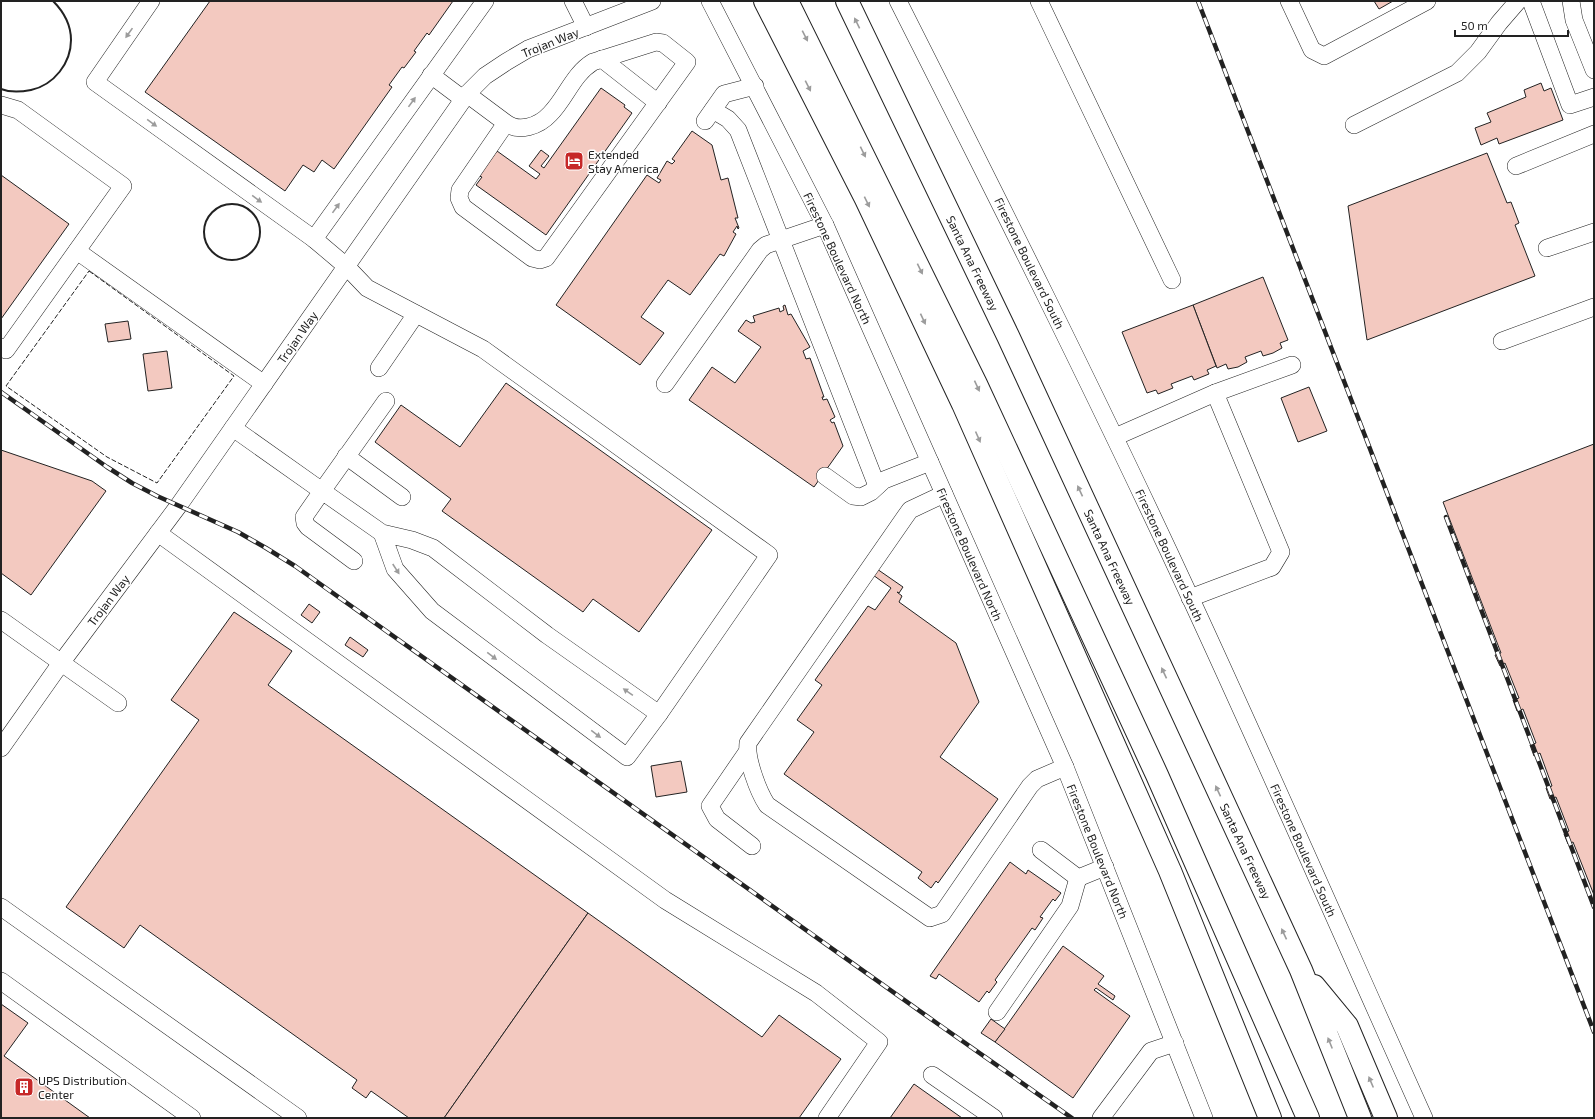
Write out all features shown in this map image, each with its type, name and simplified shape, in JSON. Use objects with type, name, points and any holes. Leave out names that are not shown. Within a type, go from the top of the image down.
[{"type":"highway","points":[[765,1],[866,199],[963,404],[1170,871],[1270,1118]]},
{"type":"highway","points":[[787,1],[976,384],[1157,775],[1308,1118]]},
{"type":"highway","name":"Santa Ana Freeway","points":[[847,1],[1008,336],[1301,970],[1360,1118]]},
{"type":"highway","points":[[1301,970],[1347,1026],[1386,1118]]},
{"type":"street","points":[[151,1],[95,82],[314,239],[346,266],[366,288],[483,349],[769,555],[659,714],[627,757],[432,611],[395,569],[382,534]]},
{"type":"street","points":[[314,239],[485,1]]},
{"type":"street","points":[[573,1],[586,27]]},
{"type":"street","name":"Trojan Way","points":[[1,748],[61,663],[233,428],[465,96],[485,76],[528,49],[652,1]]},
{"type":"street","name":"Firestone Boulevard North","points":[[710,1],[755,86],[825,225],[1065,767],[1175,1043],[1199,1115]]},
{"type":"street","name":"Firestone Boulevard South","points":[[898,1],[1007,217],[1190,598],[1424,1118]]},
{"type":"street","points":[[1039,1],[1172,280]]},
{"type":"street","points":[[1289,1],[1312,50],[1324,56],[1427,1]]},
{"type":"street","points":[[1354,125],[1457,73],[1478,52],[1499,23],[1518,1]]},
{"type":"street","points":[[1531,1],[1570,105],[1594,97]]},
{"type":"street","points":[[1571,1],[1574,20],[1594,70]]},
{"type":"street","points":[[431,76],[465,96],[506,123],[512,127],[523,128],[537,124],[550,115],[584,68],[593,62],[656,42],[663,43],[687,62],[546,258],[540,260],[532,258],[463,207],[459,198],[460,190],[506,123]]},
{"type":"street","points":[[602,59],[658,103]]},
{"type":"street","points":[[755,86],[724,94],[709,116],[728,118],[738,130],[877,486]]},
{"type":"street","points":[[1,105],[18,110],[123,186],[6,350],[1,347]]},
{"type":"street","points":[[1516,166],[1594,134]]},
{"type":"street","points":[[665,384],[760,250],[766,245],[825,225]]},
{"type":"street","points":[[1547,248],[1594,232]]},
{"type":"street","points":[[77,251],[264,384]]},
{"type":"street","points":[[1502,341],[1594,307]]},
{"type":"street","points":[[379,368],[416,314]]},
{"type":"street","points":[[1114,437],[1215,393],[1292,365]]},
{"type":"street","points":[[1190,598],[1272,567],[1281,552],[1215,393]]},
{"type":"street","points":[[354,561],[308,527],[305,523],[304,517],[386,401]]},
{"type":"street","points":[[233,428],[382,534],[412,540],[433,548],[548,635],[659,714]]},
{"type":"street","points":[[346,456],[402,497]]},
{"type":"street","points":[[826,476],[853,496],[861,497],[871,492],[884,480],[930,462]]},
{"type":"street","points":[[944,494],[910,510],[748,743],[747,752],[762,797],[767,805],[930,918],[942,914],[1030,786],[1037,779],[1065,767]]},
{"type":"street","points":[[158,532],[665,900],[816,993],[879,1042],[827,1118]]},
{"type":"street","points":[[1,620],[118,703]]},
{"type":"street","points":[[747,752],[710,806],[717,819],[752,846]]},
{"type":"street","points":[[1041,850],[1078,878]]},
{"type":"street","points":[[1078,878],[1105,867]]},
{"type":"street","points":[[997,1012],[1070,906],[1078,878]]},
{"type":"street","points":[[1,907],[298,1118]]},
{"type":"street","points":[[1,981],[192,1118]]},
{"type":"street","points":[[1101,1118],[1151,1051],[1175,1043]]},
{"type":"street","points":[[932,1074],[994,1118]]},
{"type":"building","points":[[210,1],[453,1],[429,35],[427,33],[414,51],[416,52],[404,68],[402,67],[389,85],[392,87],[334,169],[322,160],[314,172],[303,165],[285,191],[145,92]]},
{"type":"building","points":[[1374,1],[1393,1],[1379,9]]},
{"type":"building","points":[[1541,83],[1544,91],[1551,88],[1563,120],[1499,144],[1497,138],[1481,145],[1475,128],[1491,122],[1487,113],[1526,97],[1524,90]]},
{"type":"building","name":"Extended Stay America","points":[[601,88],[625,105],[624,107],[632,113],[546,235],[476,185],[482,177],[479,176],[497,151],[536,179],[540,174],[529,166],[541,150],[549,156],[541,166],[544,168]]},
{"type":"building","points":[[692,131],[712,145],[721,180],[728,178],[738,218],[735,218],[739,228],[738,229],[737,226],[733,232],[736,234],[724,256],[720,254],[690,295],[668,280],[641,317],[664,333],[640,365],[556,305],[647,175],[659,183],[661,180],[657,178],[667,161],[672,164],[675,161],[672,159]]},
{"type":"building","points":[[1487,153],[1507,203],[1511,202],[1519,223],[1515,225],[1535,276],[1367,340],[1348,206]]},
{"type":"building","points":[[1,175],[69,224],[1,319]]},
{"type":"building","points":[[1263,277],[1288,340],[1280,343],[1282,348],[1273,353],[1263,356],[1261,351],[1245,357],[1247,362],[1238,367],[1228,369],[1226,364],[1217,368],[1193,305]]},
{"type":"building","points":[[785,305],[788,315],[791,314],[810,347],[803,351],[806,359],[810,358],[824,397],[822,397],[823,400],[827,399],[835,417],[830,420],[832,423],[834,422],[843,446],[814,487],[689,400],[712,367],[735,383],[761,347],[738,331],[746,320],[751,323],[755,322],[753,316],[779,308],[780,312],[784,310],[783,306]]},
{"type":"building","points":[[1193,305],[1216,366],[1207,370],[1209,374],[1194,380],[1192,376],[1171,384],[1173,388],[1158,394],[1156,390],[1147,393],[1122,332]]},
{"type":"building","points":[[128,321],[131,339],[108,342],[105,324]]},
{"type":"building","points":[[167,351],[172,388],[148,391],[143,354]]},
{"type":"building","points":[[506,383],[712,530],[639,632],[593,599],[583,612],[442,511],[451,499],[375,442],[401,405],[460,447]]},
{"type":"building","points":[[1309,387],[1327,431],[1298,442],[1281,398]]},
{"type":"building","points":[[1594,444],[1594,895],[1573,842],[1568,844],[1564,834],[1569,831],[1556,797],[1550,799],[1546,788],[1552,786],[1540,753],[1534,756],[1530,745],[1536,743],[1523,709],[1517,711],[1513,700],[1519,698],[1505,663],[1500,666],[1495,655],[1501,653],[1443,502]]},
{"type":"building","points":[[1,450],[92,481],[106,491],[31,595],[1,573]]},
{"type":"building","points":[[877,569],[903,587],[899,593],[897,592],[902,596],[899,602],[956,643],[979,702],[940,757],[998,799],[938,883],[936,881],[931,888],[918,878],[922,872],[784,774],[814,732],[797,720],[822,685],[815,680],[868,606],[875,610],[891,588],[873,575]]},
{"type":"building","points":[[309,604],[320,612],[312,623],[301,615]]},
{"type":"building","points":[[234,612],[292,651],[268,685],[588,913],[444,1118],[409,1118],[371,1091],[366,1098],[352,1088],[357,1080],[140,925],[124,948],[66,907],[199,720],[171,700]]},
{"type":"building","points":[[350,637],[368,650],[363,657],[345,645]]},
{"type":"building","points":[[681,761],[687,792],[656,797],[651,766]]},
{"type":"building","points":[[1010,862],[1026,874],[1028,870],[1061,893],[1055,901],[1053,899],[1040,917],[1043,918],[1035,930],[1032,928],[995,980],[997,982],[989,993],[987,991],[979,1002],[939,974],[936,979],[930,976]]},
{"type":"building","points":[[588,913],[762,1037],[779,1015],[841,1059],[799,1118],[444,1118]]},
{"type":"building","points":[[1063,946],[1104,976],[1098,984],[1115,996],[1113,1000],[1096,988],[1094,990],[1130,1016],[1073,1098],[995,1042]]},
{"type":"building","name":"UPS Distribution Center","points":[[1,1004],[28,1023],[4,1056],[90,1118],[1,1118]]},
{"type":"building","points":[[991,1019],[1005,1029],[995,1042],[981,1033]]},
{"type":"building","points":[[914,1084],[962,1118],[890,1118]]},
{"type":"railway","points":[[1198,1],[1594,1032]]},
{"type":"railway","points":[[1,392],[132,483],[157,496],[238,532],[295,566],[1072,1118]]},
{"type":"railway","points":[[1446,517],[1594,907]]},
{"type":"fence","points":[[89,271],[234,376],[157,483],[107,457],[6,386],[89,271]]},
{"type":"wall","points":[[1,89],[12,92],[31,90],[47,83],[60,72],[68,57],[71,34],[66,19],[53,1]]},
{"type":"wall","points":[[232,204],[243,206],[252,212],[258,221],[260,232],[258,243],[252,252],[243,258],[232,260],[221,258],[212,252],[206,243],[204,232],[206,221],[212,212],[221,206],[232,204]]},
{"type":"place","name":"Extended Stay America","points":[[574,161]]},
{"type":"place","name":"UPS Distribution Center","points":[[24,1087]]}]
